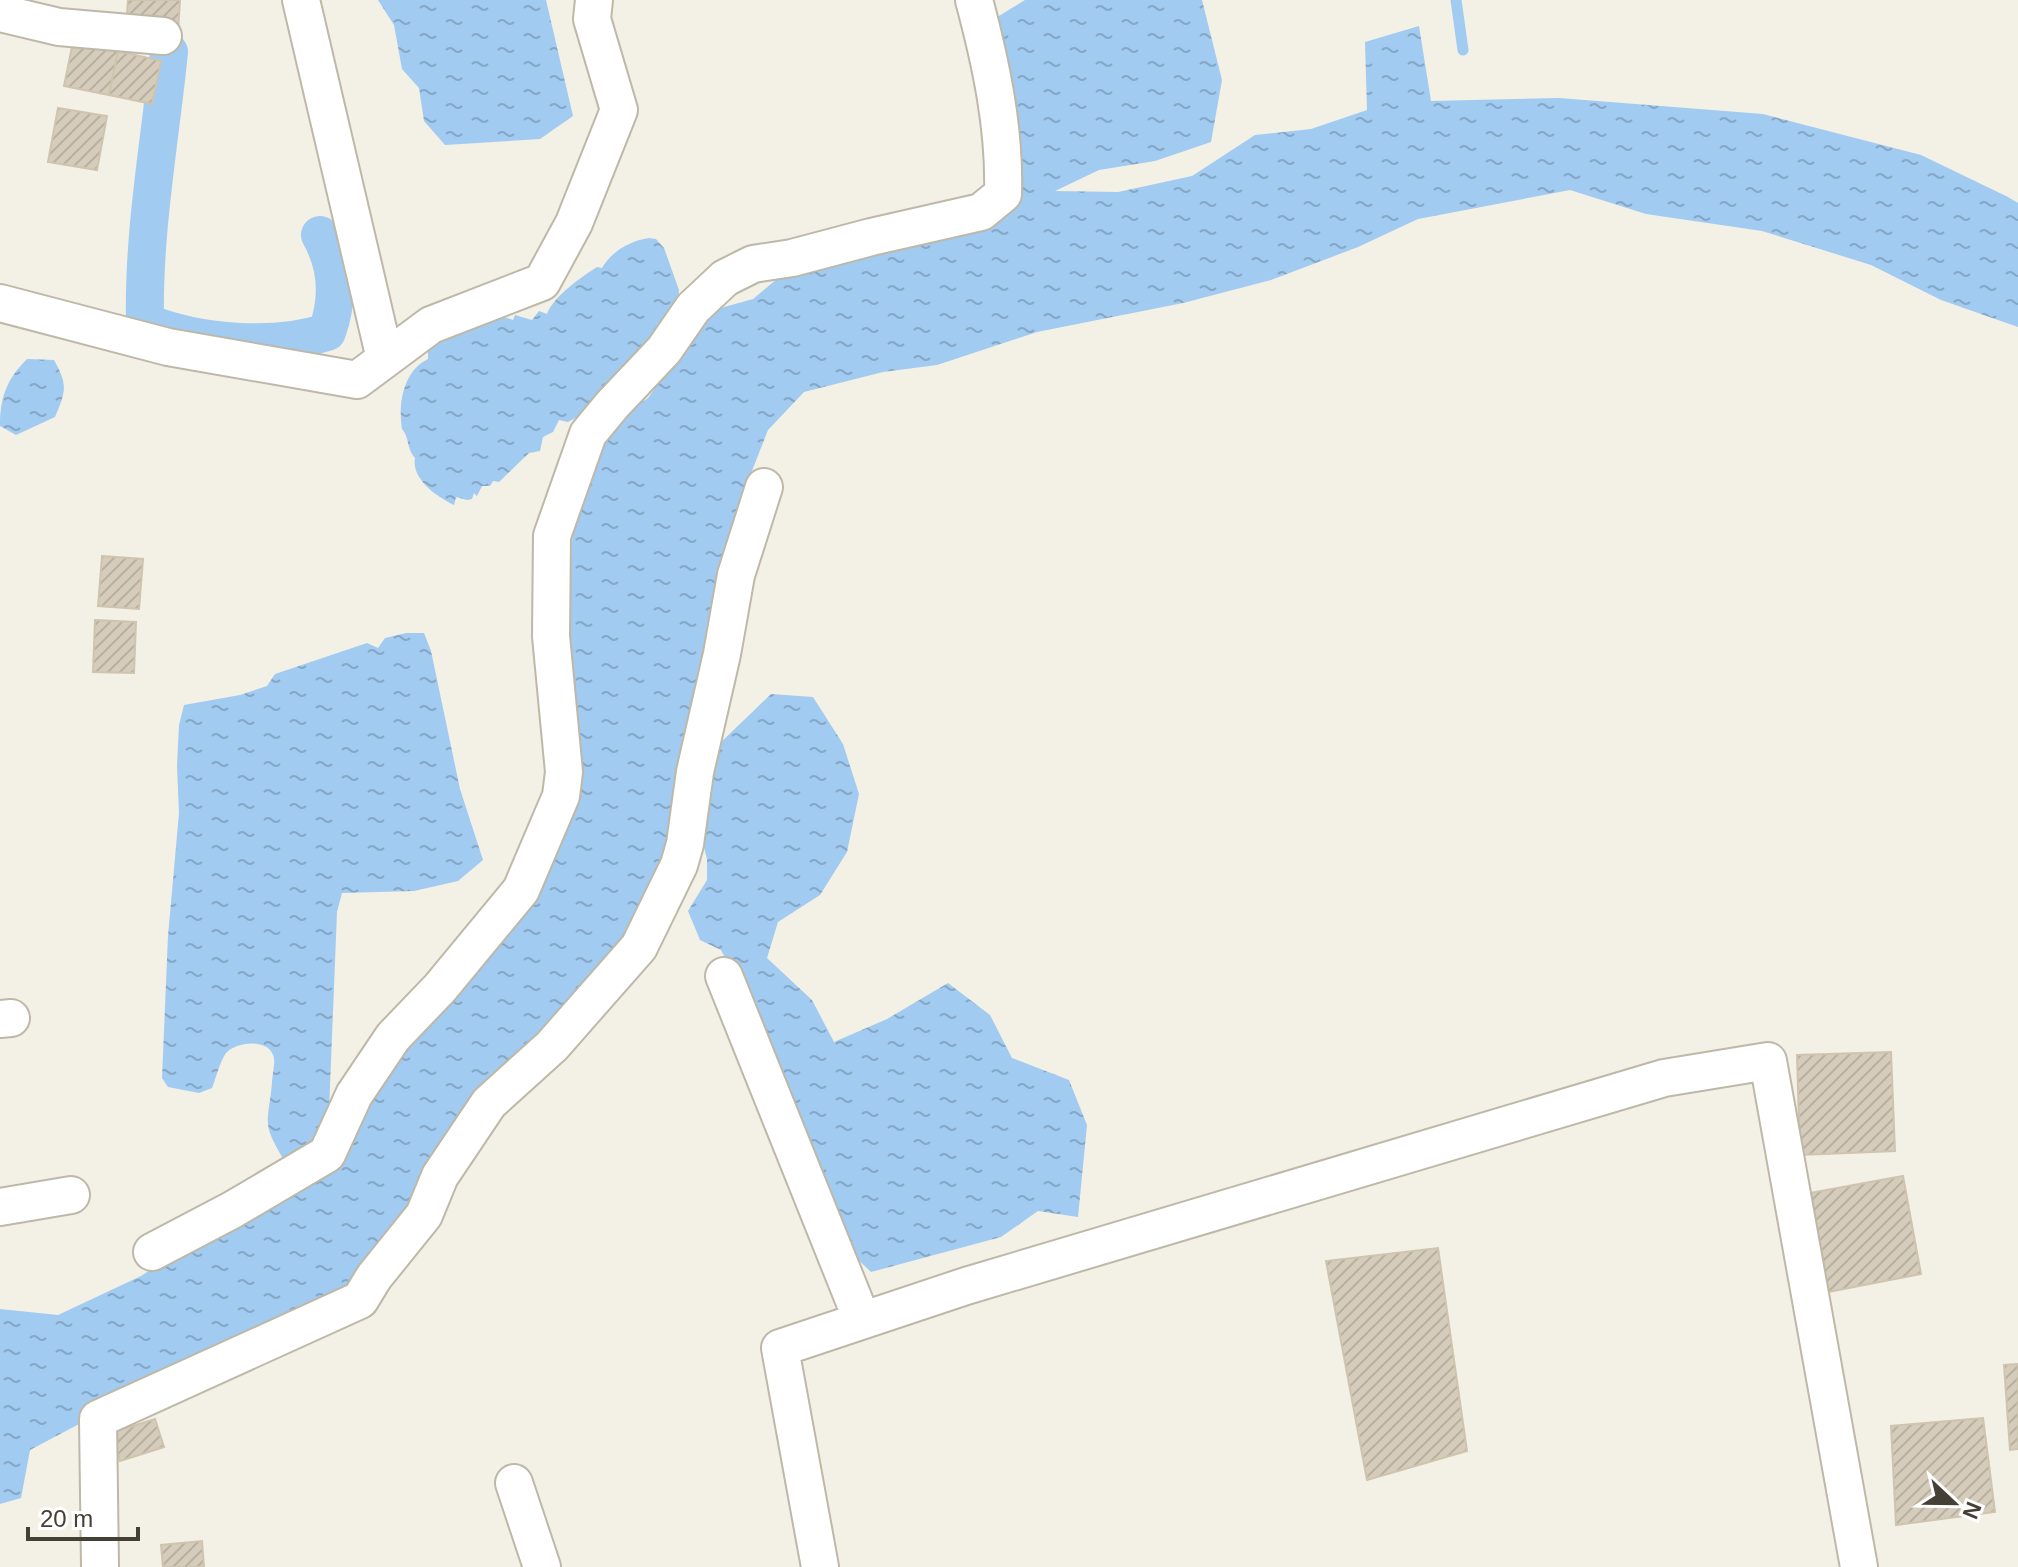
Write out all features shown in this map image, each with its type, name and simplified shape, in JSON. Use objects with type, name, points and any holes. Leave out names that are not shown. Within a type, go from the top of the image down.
[{"type":"street","points":[[301,0],[385,359]]},
{"type":"street","points":[[0,303],[168,347],[357,380],[431,325],[542,282],[574,223],[619,110],[592,19],[594,0]]},
{"type":"street","points":[[152,1252],[327,1154],[354,1095],[393,1037],[449,977],[521,890],[561,796],[564,772],[551,636],[552,536],[588,434],[604,414],[664,350],[693,308],[725,278],[753,264],[792,258],[981,212],[1003,194],[1004,153],[974,0]]},
{"type":"street","points":[[0,13],[59,27],[163,36]]},
{"type":"street","points":[[100,1567],[98,1419],[360,1300],[374,1277],[424,1215],[440,1176],[489,1103],[552,1046],[639,947],[679,865],[685,844],[695,772],[736,575],[764,487]]},
{"type":"street","points":[[724,976],[862,1320]]},
{"type":"street","points":[[820,1567],[780,1348],[981,1281],[1664,1078],[1768,1061],[1859,1567]]},
{"type":"street","points":[[0,1207],[71,1195]]},
{"type":"street","points":[[514,1483],[542,1567]]},
{"type":"water","points":[[378,0],[546,0],[573,116],[540,139],[445,145],[424,121],[419,88],[402,69],[394,25]]},
{"type":"water","points":[[1025,0],[1202,0],[1222,80],[1211,142],[1155,161],[1099,170],[1055,191],[1118,192],[1192,176],[1255,135],[1311,129],[1367,110],[1365,42],[1419,26],[1431,101],[1559,98],[1763,114],[1921,155],[2008,197],[2018,203],[2018,327],[1941,300],[1871,265],[1762,231],[1646,214],[1570,190],[1418,219],[1358,247],[1271,280],[1183,303],[1037,332],[937,365],[883,372],[804,392],[768,430],[748,481],[660,892],[424,1203],[341,1296],[166,1378],[30,1450],[21,1498],[0,1504],[0,1309],[58,1315],[141,1276],[203,1236],[328,1165],[374,1085],[553,849],[573,527],[603,429],[648,398],[710,311],[753,299],[802,258],[932,231],[1020,201],[1015,142],[994,19]]},
{"type":"water","points":[[649,238],[656,239],[664,248],[679,290],[678,307],[585,413],[568,422],[559,420],[553,432],[543,437],[540,451],[529,453],[499,482],[482,486],[472,499],[456,497],[454,505],[433,492],[417,473],[415,458],[402,429],[401,409],[408,380],[413,371],[428,359],[428,352],[436,341],[496,314],[513,320],[515,315],[532,320],[539,311],[547,314],[561,294],[576,282],[597,267],[602,268],[622,248]]},
{"type":"water","points":[[27,359],[54,360],[62,376],[63,394],[55,417],[16,435],[0,426],[1,406],[10,381]]},
{"type":"water","points":[[424,633],[431,651],[460,789],[483,860],[458,881],[414,891],[342,893],[337,912],[329,1111],[317,1148],[284,1160],[269,1130],[274,1058],[266,1047],[245,1044],[231,1049],[222,1060],[212,1088],[199,1093],[168,1087],[162,1078],[168,936],[179,813],[179,725],[184,705],[240,695],[267,686],[275,674],[367,643],[378,648],[385,638]]},
{"type":"water","points":[[771,694],[813,697],[843,744],[859,794],[847,852],[820,895],[778,922],[767,958],[812,1000],[834,1042],[887,1019],[948,983],[990,1015],[1012,1058],[1069,1080],[1087,1125],[1078,1217],[1038,1211],[1001,1237],[871,1272],[848,1250],[734,975],[721,950],[700,940],[688,911],[707,880],[707,859],[700,832],[716,747]]},
{"type":"building","points":[[128,0],[180,0],[178,32],[126,28]]},
{"type":"building","points":[[73,42],[118,51],[109,95],[64,86]]},
{"type":"building","points":[[118,51],[161,61],[152,104],[109,95]]},
{"type":"building","points":[[58,108],[107,116],[97,170],[48,162]]},
{"type":"building","points":[[102,556],[143,559],[139,609],[98,606]]},
{"type":"building","points":[[95,620],[136,622],[134,673],[93,672]]},
{"type":"building","points":[[1891,1052],[1895,1151],[1800,1155],[1797,1055]]},
{"type":"building","points":[[1903,1176],[1921,1274],[1828,1292],[1810,1193]]},
{"type":"building","points":[[1438,1248],[1467,1451],[1367,1480],[1326,1261]]},
{"type":"building","points":[[2018,1364],[2018,1449],[2010,1450],[2004,1365]]},
{"type":"building","points":[[1983,1418],[1995,1512],[1896,1525],[1891,1426]]},
{"type":"building","points":[[155,1419],[164,1447],[120,1461],[111,1433]]},
{"type":"building","points":[[202,1541],[204,1567],[163,1567],[161,1545]]},
{"type":"waterway","points":[[1456,0],[1463,50]]},
{"type":"waterway","points":[[169,52],[149,220],[145,322],[188,335],[235,342],[283,341],[327,332],[335,295],[333,270],[320,235]]}]
